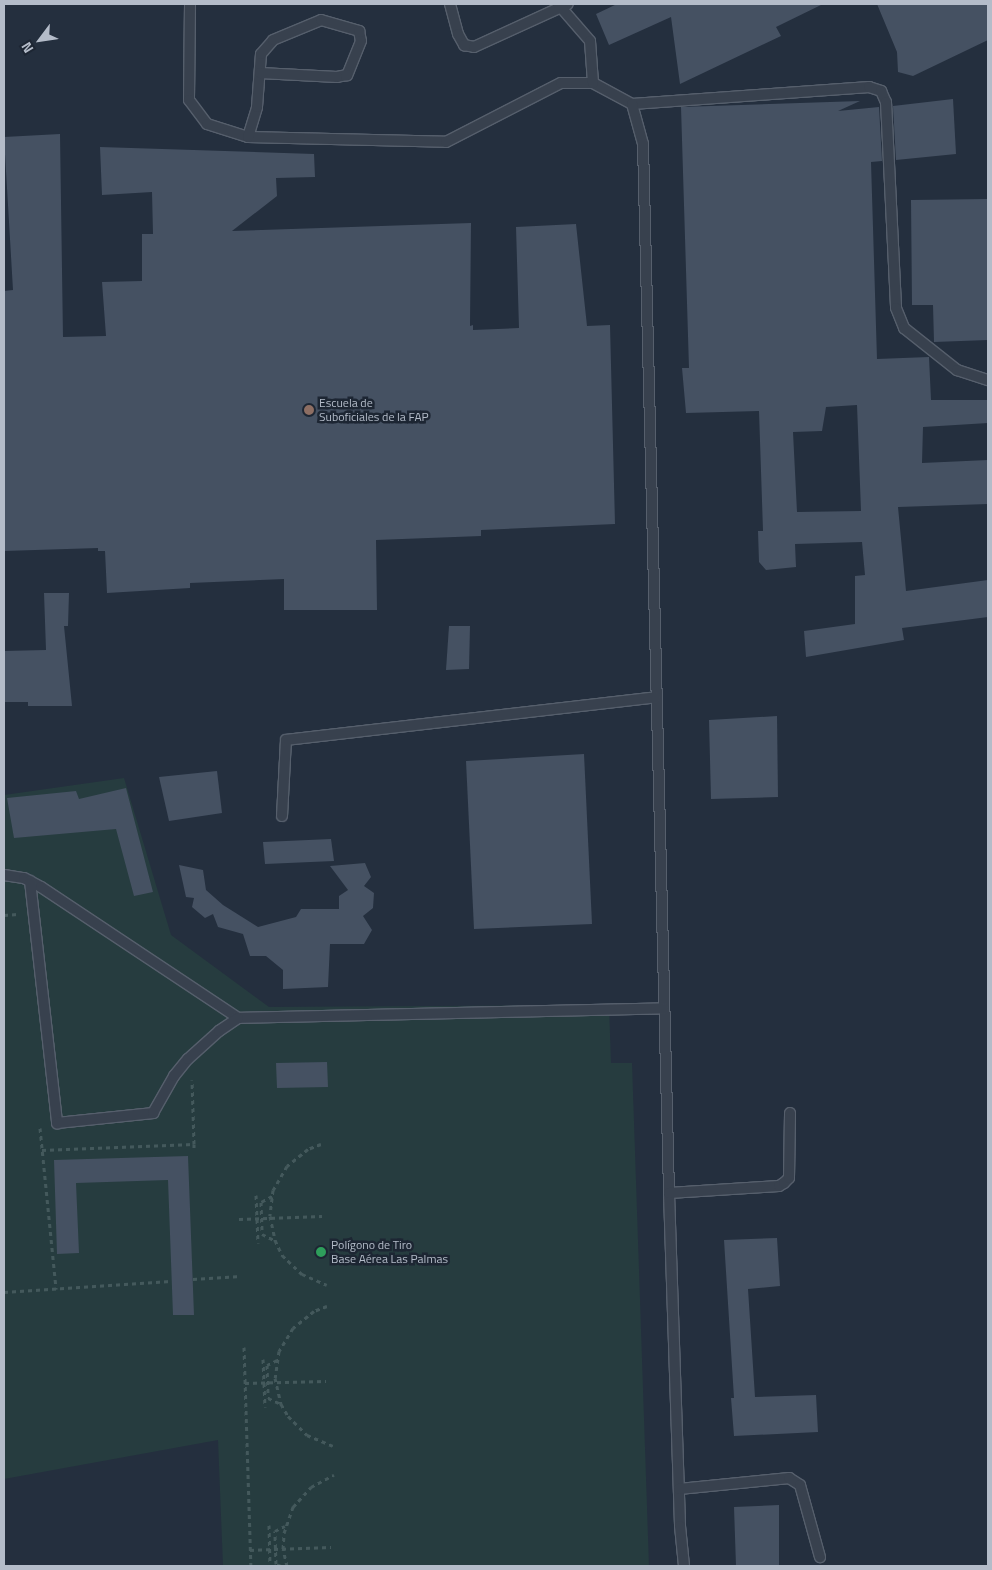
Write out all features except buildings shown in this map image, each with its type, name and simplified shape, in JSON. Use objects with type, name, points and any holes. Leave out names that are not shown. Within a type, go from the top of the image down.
[{"type":"lane","points":[[190,4],[189,100],[207,124],[248,137],[446,142],[561,83],[593,83],[632,104],[869,87],[881,92],[886,102],[896,308],[904,328],[957,370],[988,380]]},
{"type":"lane","points":[[450,4],[458,34],[464,45],[474,47],[562,5],[590,41],[593,83]]},
{"type":"lane","points":[[248,137],[257,107],[261,54],[274,40],[305,25],[321,20],[359,31],[361,41],[347,74],[338,77],[260,73]]},
{"type":"lane","points":[[632,104],[643,144],[668,1194],[679,1489],[684,1566]]},
{"type":"lane","points":[[282,816],[286,740],[656,697]]},
{"type":"lane","points":[[4,875],[30,881],[238,1018]]},
{"type":"lane","points":[[30,881],[57,1123],[152,1112],[170,1082],[188,1059],[220,1030],[238,1018],[664,1008]]},
{"type":"lane","points":[[668,1194],[779,1186],[784,1183],[789,1178],[790,1114]]},
{"type":"lane","points":[[679,1489],[789,1478],[800,1485],[820,1557]]},
{"type":"path","points":[[192,1076],[194,1150]]},
{"type":"path","points":[[42,1150],[194,1144]]},
{"type":"path","points":[[320,1144],[308,1149],[287,1166],[279,1177],[272,1196],[270,1218],[275,1240],[291,1265],[313,1280],[327,1285]]},
{"type":"path","points":[[256,1195],[258,1243]]},
{"type":"path","points":[[272,1196],[261,1202],[262,1234],[275,1240]]},
{"type":"path","points":[[239,1219],[322,1216]]},
{"type":"path","points":[[193,1279],[241,1276]]},
{"type":"path","points":[[4,1292],[171,1280]]},
{"type":"path","points":[[327,1306],[308,1315],[293,1328],[285,1339],[277,1360],[276,1383],[282,1404],[288,1416],[308,1435],[333,1446]]},
{"type":"path","points":[[244,1347],[251,1566]]},
{"type":"path","points":[[263,1359],[268,1398],[282,1404]]},
{"type":"path","points":[[265,1407],[267,1365],[277,1360]]},
{"type":"path","points":[[244,1383],[326,1381]]},
{"type":"path","points":[[287,1566],[283,1548],[286,1526],[293,1507],[301,1496],[322,1480],[334,1475]]},
{"type":"path","points":[[269,1525],[270,1566]]},
{"type":"path","points":[[281,1566],[276,1564],[275,1531],[286,1526]]},
{"type":"path","points":[[250,1550],[331,1547]]},
{"type":"green space","name":"Polígono de Tiro Base Aérea Las Palmas","points":[[124,778],[171,935],[269,1007],[609,1005],[611,1063],[632,1063],[649,1566],[223,1566],[218,1440],[4,1479],[4,795]]},
{"type":"place","name":"Escuela de Suboficiales de la FAP","points":[[309,410]]},
{"type":"place","name":"Polígono de Tiro Base Aérea Las Palmas","points":[[321,1252]]}]
